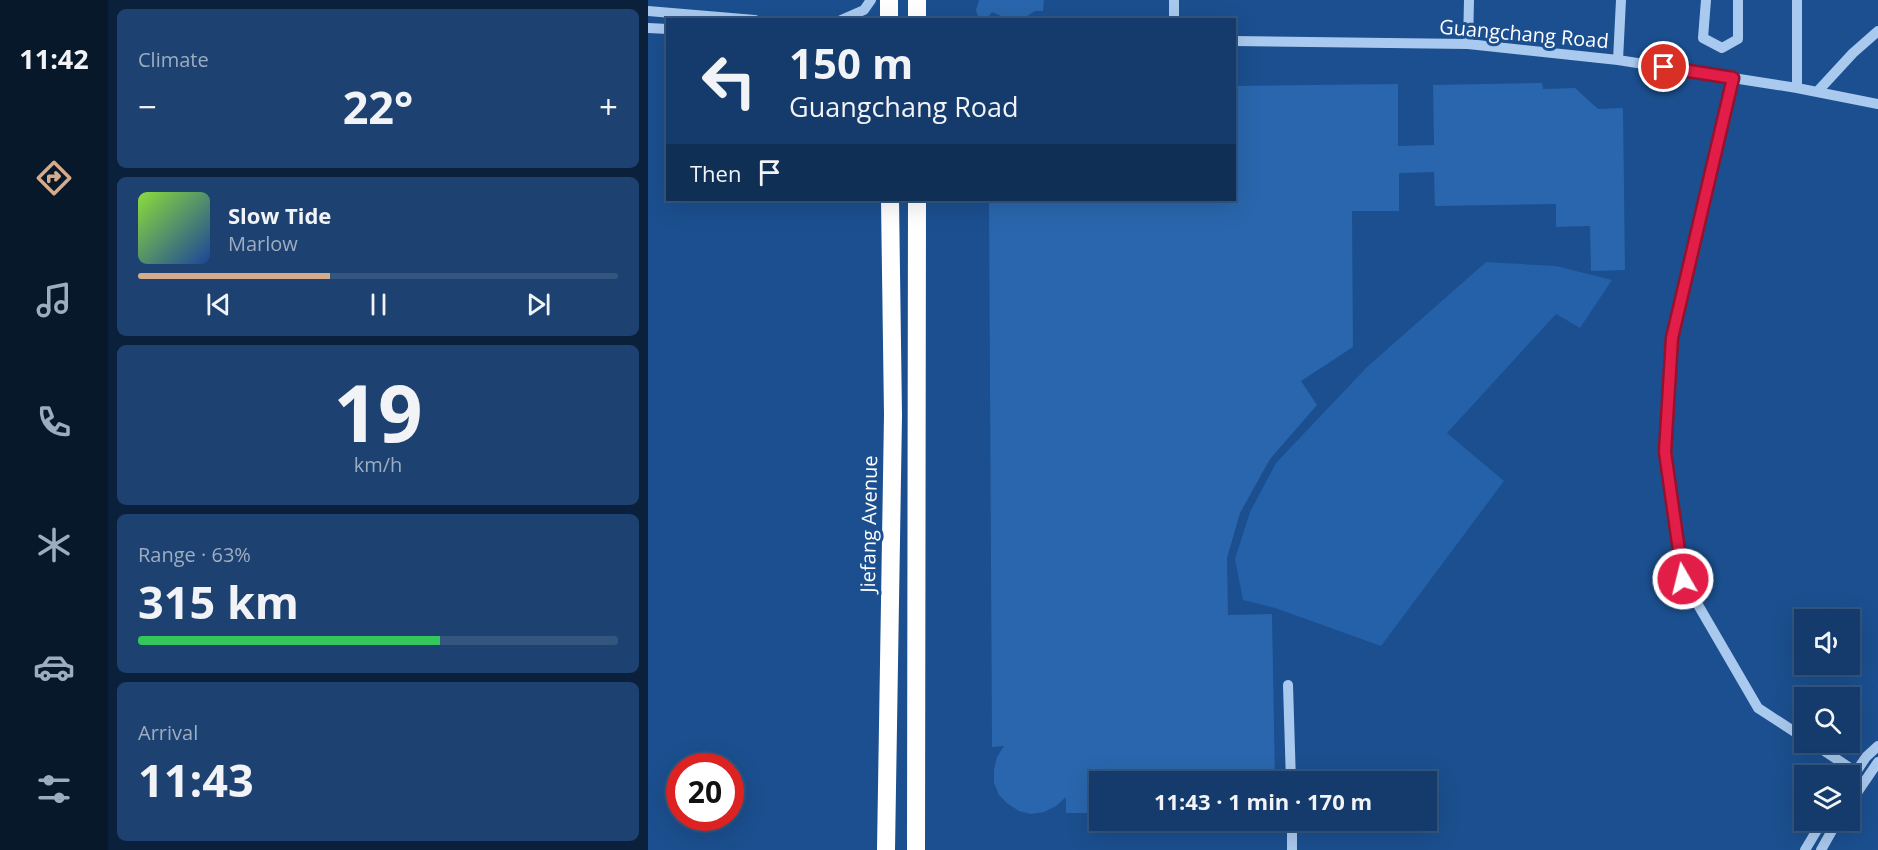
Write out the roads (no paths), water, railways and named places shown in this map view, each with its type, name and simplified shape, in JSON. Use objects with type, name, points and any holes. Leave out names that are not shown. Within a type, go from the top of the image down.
[{"type":"highway","points":[[889,0],[889,18]]},
{"type":"highway","points":[[917,0],[917,18]]},
{"type":"highway","name":"Jiefang Avenue","points":[[886,850],[893,415],[891,201]]},
{"type":"highway","points":[[916,850],[917,201]]},
{"type":"street","points":[[846,18],[864,10],[871,0]]},
{"type":"street","points":[[1174,0],[1174,18]]},
{"type":"street","points":[[1468,45],[1469,0]]},
{"type":"street","points":[[1618,60],[1621,0]]},
{"type":"street","points":[[1706,0],[1703,38],[1722,48],[1738,39],[1738,0]]},
{"type":"street","points":[[1797,0],[1797,88]]},
{"type":"street","points":[[648,11],[730,18]]},
{"type":"street","points":[[648,28],[666,29]]},
{"type":"street","points":[[1817,92],[1853,53],[1878,31]]},
{"type":"street","name":"Guangchang Road","points":[[1236,41],[1468,45],[1618,60],[1797,88],[1878,104]]},
{"type":"street","points":[[1733,78],[1672,338],[1665,452],[1683,579],[1758,708],[1794,731]]},
{"type":"street","points":[[1288,685],[1291,771]]},
{"type":"street","points":[[1860,766],[1878,746]]},
{"type":"street","points":[[1824,753],[1838,765]]},
{"type":"street","points":[[1860,788],[1878,762]]},
{"type":"street","points":[[1292,831],[1292,850]]},
{"type":"street","points":[[1805,850],[1816,831]]},
{"type":"street","points":[[1821,850],[1831,831]]}]
